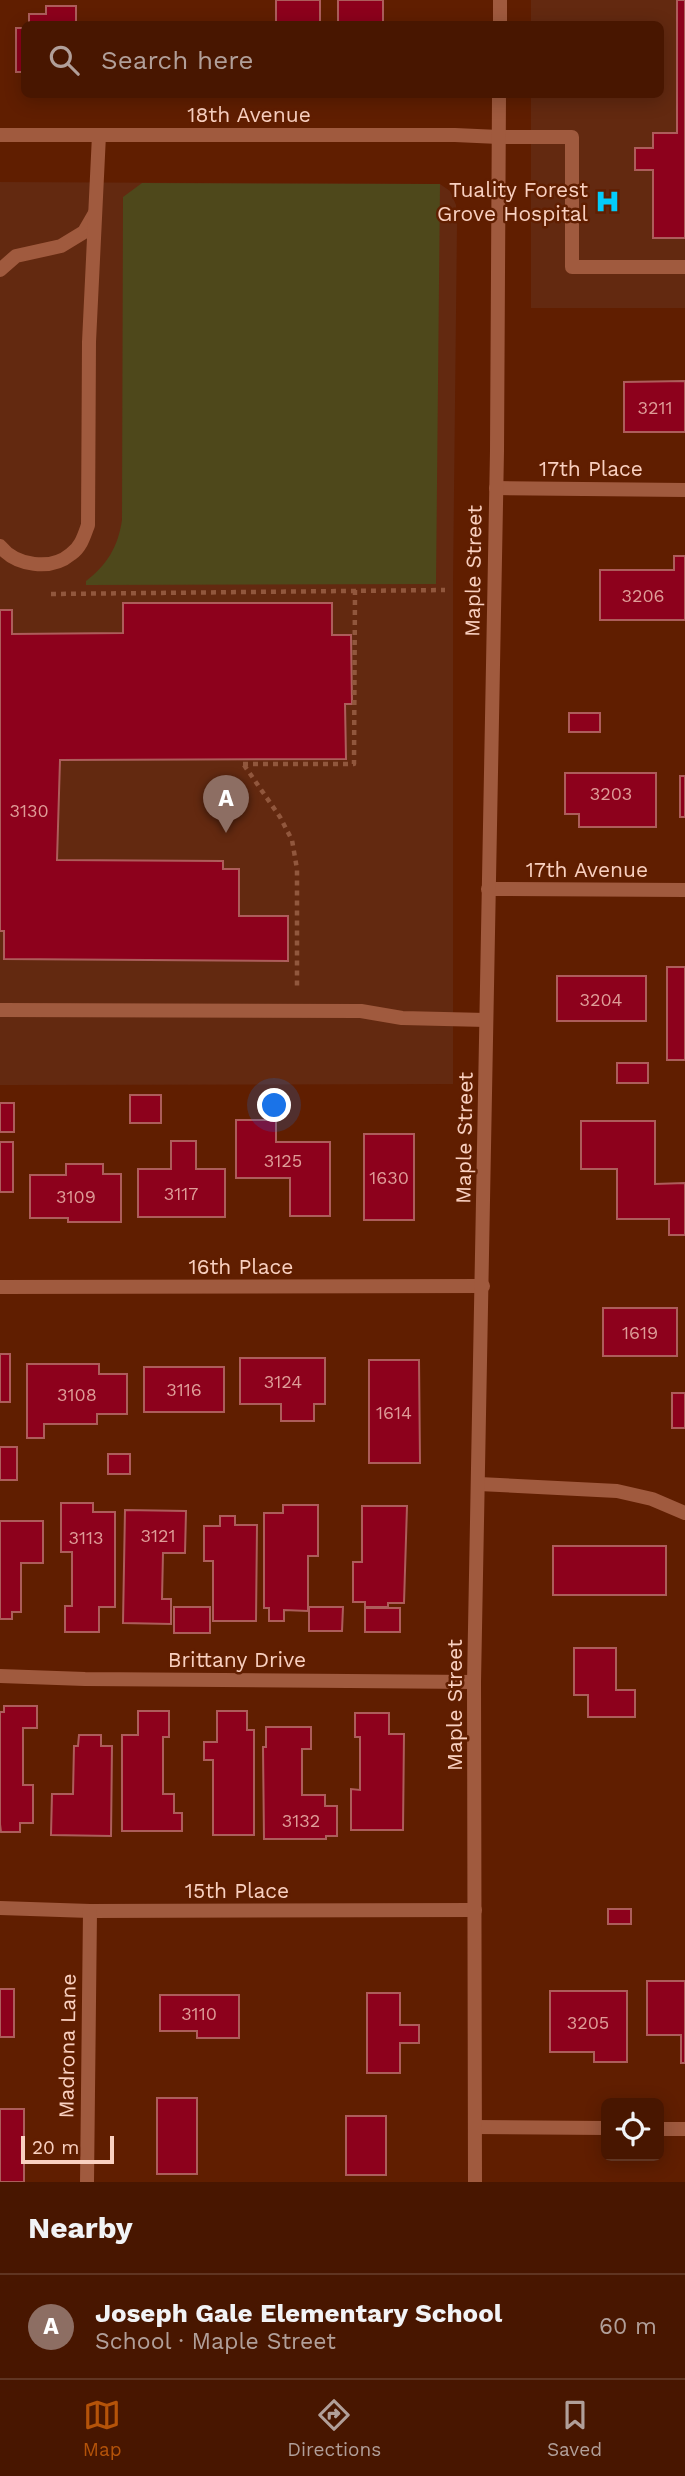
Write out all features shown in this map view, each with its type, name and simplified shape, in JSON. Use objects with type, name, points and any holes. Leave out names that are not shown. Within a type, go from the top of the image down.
[{"type":"street","points":[[500,0],[500,21]]},
{"type":"street","name":"Maple Street","points":[[474,2182],[474,1682],[496,488],[499,98]]},
{"type":"street","name":"18th Avenue","points":[[0,135],[572,137],[572,267],[685,267]]},
{"type":"street","points":[[0,546],[13,557],[29,564],[45,564],[72,554],[82,541],[88,525],[89,342],[99,135]]},
{"type":"street","points":[[0,270],[16,256],[61,246],[84,232],[96,211]]},
{"type":"street","name":"17th Place","points":[[496,488],[685,490]]},
{"type":"street","name":"17th Avenue","points":[[488,890],[685,890]]},
{"type":"street","points":[[0,1010],[361,1011],[402,1018],[486,1020]]},
{"type":"street","name":"16th Place","points":[[0,1287],[483,1286]]},
{"type":"street","points":[[478,1485],[617,1491],[652,1499],[685,1513]]},
{"type":"street","name":"Brittany Drive","points":[[0,1676],[474,1682]]},
{"type":"street","name":"15th Place","points":[[0,1908],[90,1911],[475,1910]]},
{"type":"street","name":"Madrona Lane","points":[[86,2182],[90,1911]]},
{"type":"street","points":[[475,2127],[601,2128]]},
{"type":"street","points":[[664,2129],[685,2129]]},
{"type":"path","points":[[297,991],[297,869],[292,840],[280,817],[243,764],[354,764],[355,590]]},
{"type":"path","points":[[51,594],[445,590]]},
{"type":"shaded area","name":"Tuality Forest Grove Hospital","points":[[531,0],[685,0],[685,308],[531,308],[531,98],[664,98],[664,21],[531,21]]},
{"type":"shaded area","points":[[0,182],[440,184],[450,191],[456,205],[457,224],[453,582],[453,1084],[0,1085]]},
{"type":"shaded area","points":[[142,183],[440,184],[436,584],[86,585],[86,581],[100,569],[110,555],[118,539],[122,520],[123,197]]},
{"type":"building","points":[[276,0],[320,0],[320,21],[276,21]]},
{"type":"building","points":[[338,0],[383,0],[383,21],[338,21]]},
{"type":"building","points":[[677,0],[685,0],[685,238],[653,238],[653,170],[635,170],[635,148],[653,148],[653,133],[677,133]]},
{"type":"building","points":[[46,6],[76,6],[76,21],[29,21],[29,14],[46,14]]},
{"type":"building","points":[[16,28],[21,28],[21,72],[16,72]]},
{"type":"building","points":[[685,381],[685,432],[624,432],[624,382]]},
{"type":"building","points":[[674,556],[685,556],[685,620],[600,620],[600,570],[674,570]]},
{"type":"building","points":[[123,603],[332,603],[332,635],[351,635],[352,704],[345,704],[346,759],[60,760],[57,860],[223,861],[223,869],[239,869],[239,916],[288,916],[288,961],[4,959],[4,931],[0,931],[0,610],[12,610],[12,634],[123,633]]},
{"type":"building","points":[[569,713],[600,713],[600,732],[569,732]]},
{"type":"building","points":[[565,773],[656,773],[656,827],[579,827],[579,814],[565,814]]},
{"type":"building","points":[[680,776],[685,776],[685,817],[680,817]]},
{"type":"building","points":[[667,967],[685,967],[685,1060],[667,1060]]},
{"type":"building","points":[[557,976],[646,976],[646,1021],[557,1021]]},
{"type":"building","points":[[617,1063],[648,1063],[648,1083],[617,1083]]},
{"type":"building","points":[[130,1095],[161,1095],[161,1123],[130,1123]]},
{"type":"building","points":[[0,1103],[14,1103],[14,1132],[0,1132]]},
{"type":"building","points":[[236,1120],[276,1120],[276,1142],[330,1142],[330,1216],[290,1216],[290,1178],[236,1178]]},
{"type":"building","points":[[581,1121],[655,1121],[655,1184],[685,1183],[685,1235],[669,1235],[669,1219],[617,1219],[617,1169],[581,1169]]},
{"type":"building","points":[[364,1134],[414,1134],[414,1220],[364,1220]]},
{"type":"building","points":[[171,1141],[196,1141],[196,1169],[225,1169],[225,1217],[138,1217],[138,1169],[171,1169]]},
{"type":"building","points":[[0,1142],[13,1142],[13,1192],[0,1192]]},
{"type":"building","points":[[66,1164],[103,1164],[103,1174],[121,1174],[121,1222],[68,1222],[68,1218],[30,1218],[30,1175],[66,1175]]},
{"type":"building","points":[[603,1308],[677,1308],[677,1356],[603,1356]]},
{"type":"building","points":[[0,1354],[10,1354],[10,1402],[0,1402]]},
{"type":"building","points":[[240,1358],[325,1358],[325,1404],[314,1404],[314,1421],[281,1421],[281,1404],[240,1404]]},
{"type":"building","points":[[369,1360],[419,1360],[420,1463],[369,1463]]},
{"type":"building","points":[[27,1364],[99,1364],[99,1374],[127,1374],[127,1414],[97,1414],[97,1424],[44,1424],[44,1438],[27,1438]]},
{"type":"building","points":[[144,1367],[224,1367],[224,1412],[144,1412]]},
{"type":"building","points":[[672,1393],[685,1393],[685,1428],[672,1428]]},
{"type":"building","points":[[0,1447],[17,1447],[17,1480],[0,1480]]},
{"type":"building","points":[[108,1454],[130,1454],[130,1474],[108,1474]]},
{"type":"building","points":[[61,1503],[93,1503],[93,1512],[115,1512],[115,1607],[99,1607],[99,1632],[65,1632],[65,1606],[72,1606],[72,1552],[61,1552]]},
{"type":"building","points":[[283,1505],[318,1505],[318,1556],[308,1556],[308,1611],[284,1610],[284,1621],[269,1621],[269,1608],[264,1608],[264,1513],[283,1513]]},
{"type":"building","points":[[362,1506],[407,1506],[404,1603],[388,1603],[388,1607],[365,1607],[365,1602],[353,1602],[353,1562],[362,1562]]},
{"type":"building","points":[[125,1510],[186,1511],[185,1553],[163,1553],[162,1599],[171,1599],[171,1624],[123,1623]]},
{"type":"building","points":[[220,1516],[235,1516],[235,1525],[257,1525],[256,1621],[213,1621],[213,1561],[204,1561],[204,1526],[220,1526]]},
{"type":"building","points":[[0,1521],[43,1521],[43,1563],[21,1563],[21,1612],[12,1612],[12,1619],[0,1619]]},
{"type":"building","points":[[553,1546],[666,1546],[666,1595],[553,1595]]},
{"type":"building","points":[[174,1607],[210,1607],[210,1633],[174,1633]]},
{"type":"building","points":[[309,1607],[343,1607],[342,1631],[309,1631]]},
{"type":"building","points":[[365,1608],[400,1608],[400,1632],[365,1632]]},
{"type":"building","points":[[574,1648],[616,1648],[616,1690],[635,1690],[635,1717],[588,1717],[588,1695],[574,1695]]},
{"type":"building","points":[[4,1706],[37,1706],[37,1728],[23,1728],[23,1785],[33,1785],[33,1823],[20,1823],[20,1832],[1,1832],[0,1712],[4,1712]]},
{"type":"building","points":[[138,1711],[169,1711],[169,1737],[163,1737],[163,1794],[174,1794],[174,1813],[182,1813],[182,1831],[122,1831],[122,1735],[138,1735]]},
{"type":"building","points":[[217,1711],[247,1711],[247,1730],[254,1730],[254,1835],[213,1835],[213,1760],[204,1760],[204,1742],[217,1742]]},
{"type":"building","points":[[355,1713],[389,1713],[389,1734],[404,1734],[403,1830],[351,1830],[351,1789],[360,1790],[360,1737],[355,1737]]},
{"type":"building","points":[[266,1727],[311,1727],[311,1749],[302,1749],[302,1795],[325,1795],[325,1806],[337,1806],[337,1836],[326,1836],[326,1839],[264,1839],[263,1747],[266,1747]]},
{"type":"building","points":[[79,1735],[101,1735],[101,1746],[112,1746],[111,1836],[51,1835],[52,1794],[73,1794],[74,1746],[78,1746]]},
{"type":"building","points":[[608,1909],[631,1909],[631,1924],[608,1924]]},
{"type":"building","points":[[647,1981],[685,1981],[685,2063],[681,2063],[681,2035],[647,2035]]},
{"type":"building","points":[[0,1989],[14,1989],[14,2037],[0,2037]]},
{"type":"building","points":[[550,1991],[627,1991],[627,2062],[594,2062],[594,2052],[550,2052]]},
{"type":"building","points":[[367,1993],[400,1993],[400,2025],[419,2025],[419,2043],[400,2043],[400,2073],[367,2073]]},
{"type":"building","points":[[160,1995],[239,1995],[239,2038],[197,2038],[197,2031],[160,2031]]},
{"type":"building","points":[[157,2098],[197,2098],[197,2174],[157,2174]]},
{"type":"building","points":[[0,2109],[24,2109],[24,2182],[0,2182]]},
{"type":"building","points":[[346,2116],[386,2116],[386,2175],[346,2175]]},
{"type":"place","name":"Tuality Forest Grove Hospital","points":[[608,201]]},
{"type":"place","name":"Joseph Gale Elementary School","points":[[226,833]]}]
